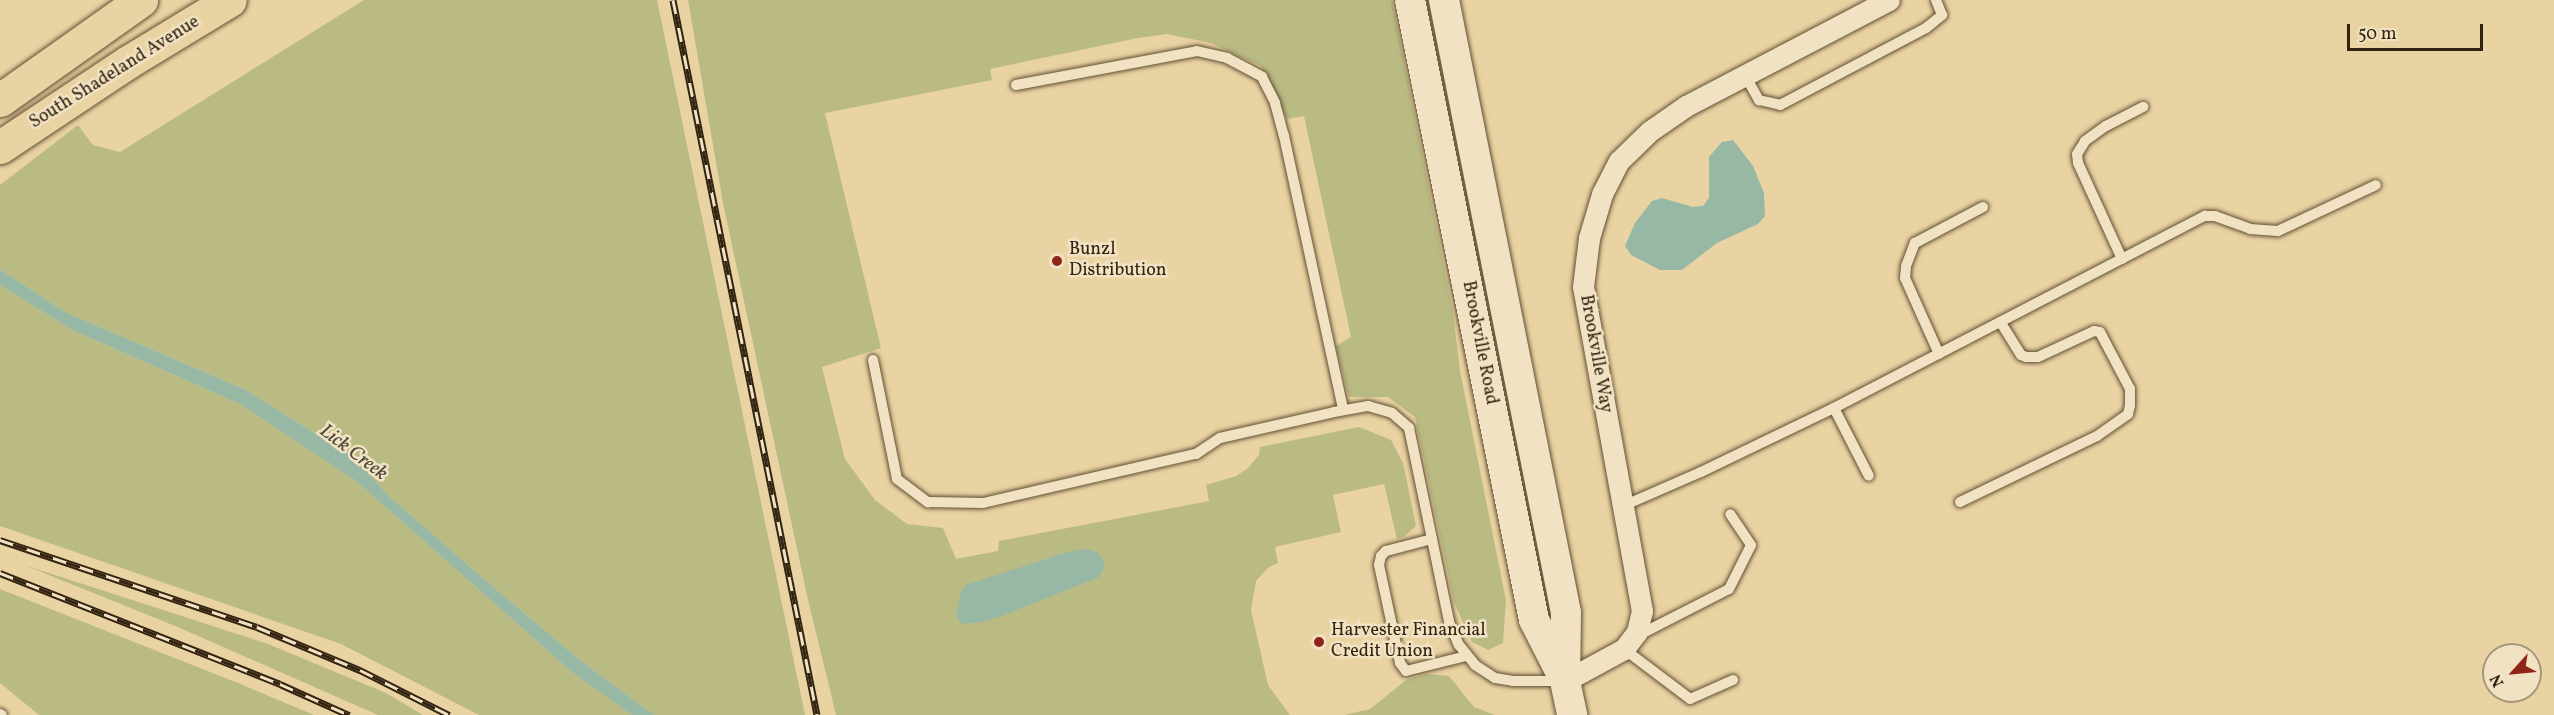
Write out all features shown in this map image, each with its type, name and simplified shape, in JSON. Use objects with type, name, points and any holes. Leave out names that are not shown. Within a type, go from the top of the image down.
[{"type":"highway","points":[[0,100],[141,0]]},
{"type":"highway","name":"South Shadeland Avenue","points":[[0,147],[118,69],[230,0]]},
{"type":"main road","name":"Brookville Road","points":[[1410,0],[1534,620],[1564,681],[1572,715]]},
{"type":"main road","name":"Brookville Road","points":[[1444,0],[1566,613],[1564,681]]},
{"type":"street","name":"Brookville Way","points":[[1629,643],[1640,625],[1642,604],[1583,287],[1589,238],[1602,194],[1619,161],[1650,131],[1686,106],[1889,0]]},
{"type":"street","points":[[1564,681],[1629,643]]},
{"type":"lane","points":[[1745,75],[1760,100],[1780,105],[1926,28],[1942,15],[1936,0]]},
{"type":"lane","points":[[1016,85],[1197,51],[1227,58],[1262,77],[1275,103],[1284,136],[1343,410]]},
{"type":"lane","points":[[2122,259],[2078,163],[2077,154],[2085,141],[2106,126],[2142,107]]},
{"type":"lane","points":[[1623,506],[1701,472],[1834,408],[2205,216],[2215,216],[2250,229],[2278,231],[2376,185]]},
{"type":"lane","points":[[1940,354],[1905,278],[1906,266],[1915,243],[1983,207]]},
{"type":"lane","points":[[1960,502],[2097,436],[2128,414],[2130,405],[2130,389],[2100,332],[2094,331],[2038,357],[2026,357],[2021,356],[2000,322]]},
{"type":"lane","points":[[873,360],[897,479],[928,502],[983,503],[1196,454],[1220,438],[1343,410],[1368,406],[1392,413],[1409,428],[1449,621],[1466,656],[1489,675],[1504,681],[1564,681]]},
{"type":"lane","points":[[1834,408],[1869,476]]},
{"type":"lane","points":[[1730,514],[1751,545],[1729,589],[1629,643],[1690,699],[1733,680]]},
{"type":"lane","points":[[1432,539],[1386,550],[1381,556],[1380,565],[1400,663],[1406,671],[1466,656]]},
{"type":"green space","points":[[364,0],[657,0],[805,715],[654,715],[580,660],[491,585],[390,497],[353,457],[244,389],[65,312],[0,269],[0,185],[78,125],[93,145],[120,152]]},
{"type":"green space","points":[[688,0],[1392,0],[1453,312],[1460,371],[1506,600],[1503,643],[1488,650],[1472,642],[1454,602],[1415,417],[1388,397],[1349,397],[1336,346],[1351,337],[1304,116],[1287,119],[1261,66],[1211,43],[1167,34],[990,69],[992,80],[825,113],[881,348],[822,367],[845,459],[875,500],[907,524],[943,528],[956,559],[998,551],[999,541],[1209,501],[1206,485],[1236,476],[1247,469],[1259,455],[1260,447],[1359,427],[1391,440],[1403,463],[1416,526],[1405,536],[1397,539],[1384,484],[1333,495],[1341,532],[1275,547],[1278,563],[1269,567],[1256,581],[1251,610],[1268,685],[1290,715],[836,715],[808,600],[723,203]]},
{"type":"green space","points":[[0,285],[72,330],[240,404],[356,481],[573,673],[632,715],[479,715],[341,644],[0,526]]},
{"type":"green space","points":[[24,565],[268,644],[386,693],[423,715],[378,715],[180,628]]},
{"type":"green space","points":[[0,589],[314,715],[39,715],[0,683]]},
{"type":"green space","points":[[1427,674],[1449,676],[1474,707],[1495,715],[1344,715],[1370,709],[1406,680]]},
{"type":"shaded area","points":[[1733,140],[1753,166],[1764,193],[1765,216],[1758,224],[1717,243],[1682,270],[1660,270],[1631,255],[1625,246],[1635,223],[1652,201],[1662,198],[1693,207],[1703,206],[1709,198],[1709,157],[1722,142]]},
{"type":"shaded area","name":"Lick Creek","points":[[0,269],[65,312],[244,389],[353,457],[390,497],[491,585],[580,660],[654,715],[632,715],[573,673],[356,481],[240,404],[72,330],[0,285]]},
{"type":"shaded area","points":[[1087,549],[1099,553],[1105,566],[1099,577],[982,622],[962,624],[956,615],[961,592],[966,585],[1070,551]]},
{"type":"railway","points":[[673,0],[817,715]]},
{"type":"railway","points":[[0,540],[257,627],[360,670],[449,715]]},
{"type":"railway","points":[[0,573],[280,684],[349,715]]},
{"type":"place","name":"Bunzl Distribution","points":[[1057,261]]},
{"type":"place","name":"Harvester Financial Credit Union","points":[[1319,642]]}]
